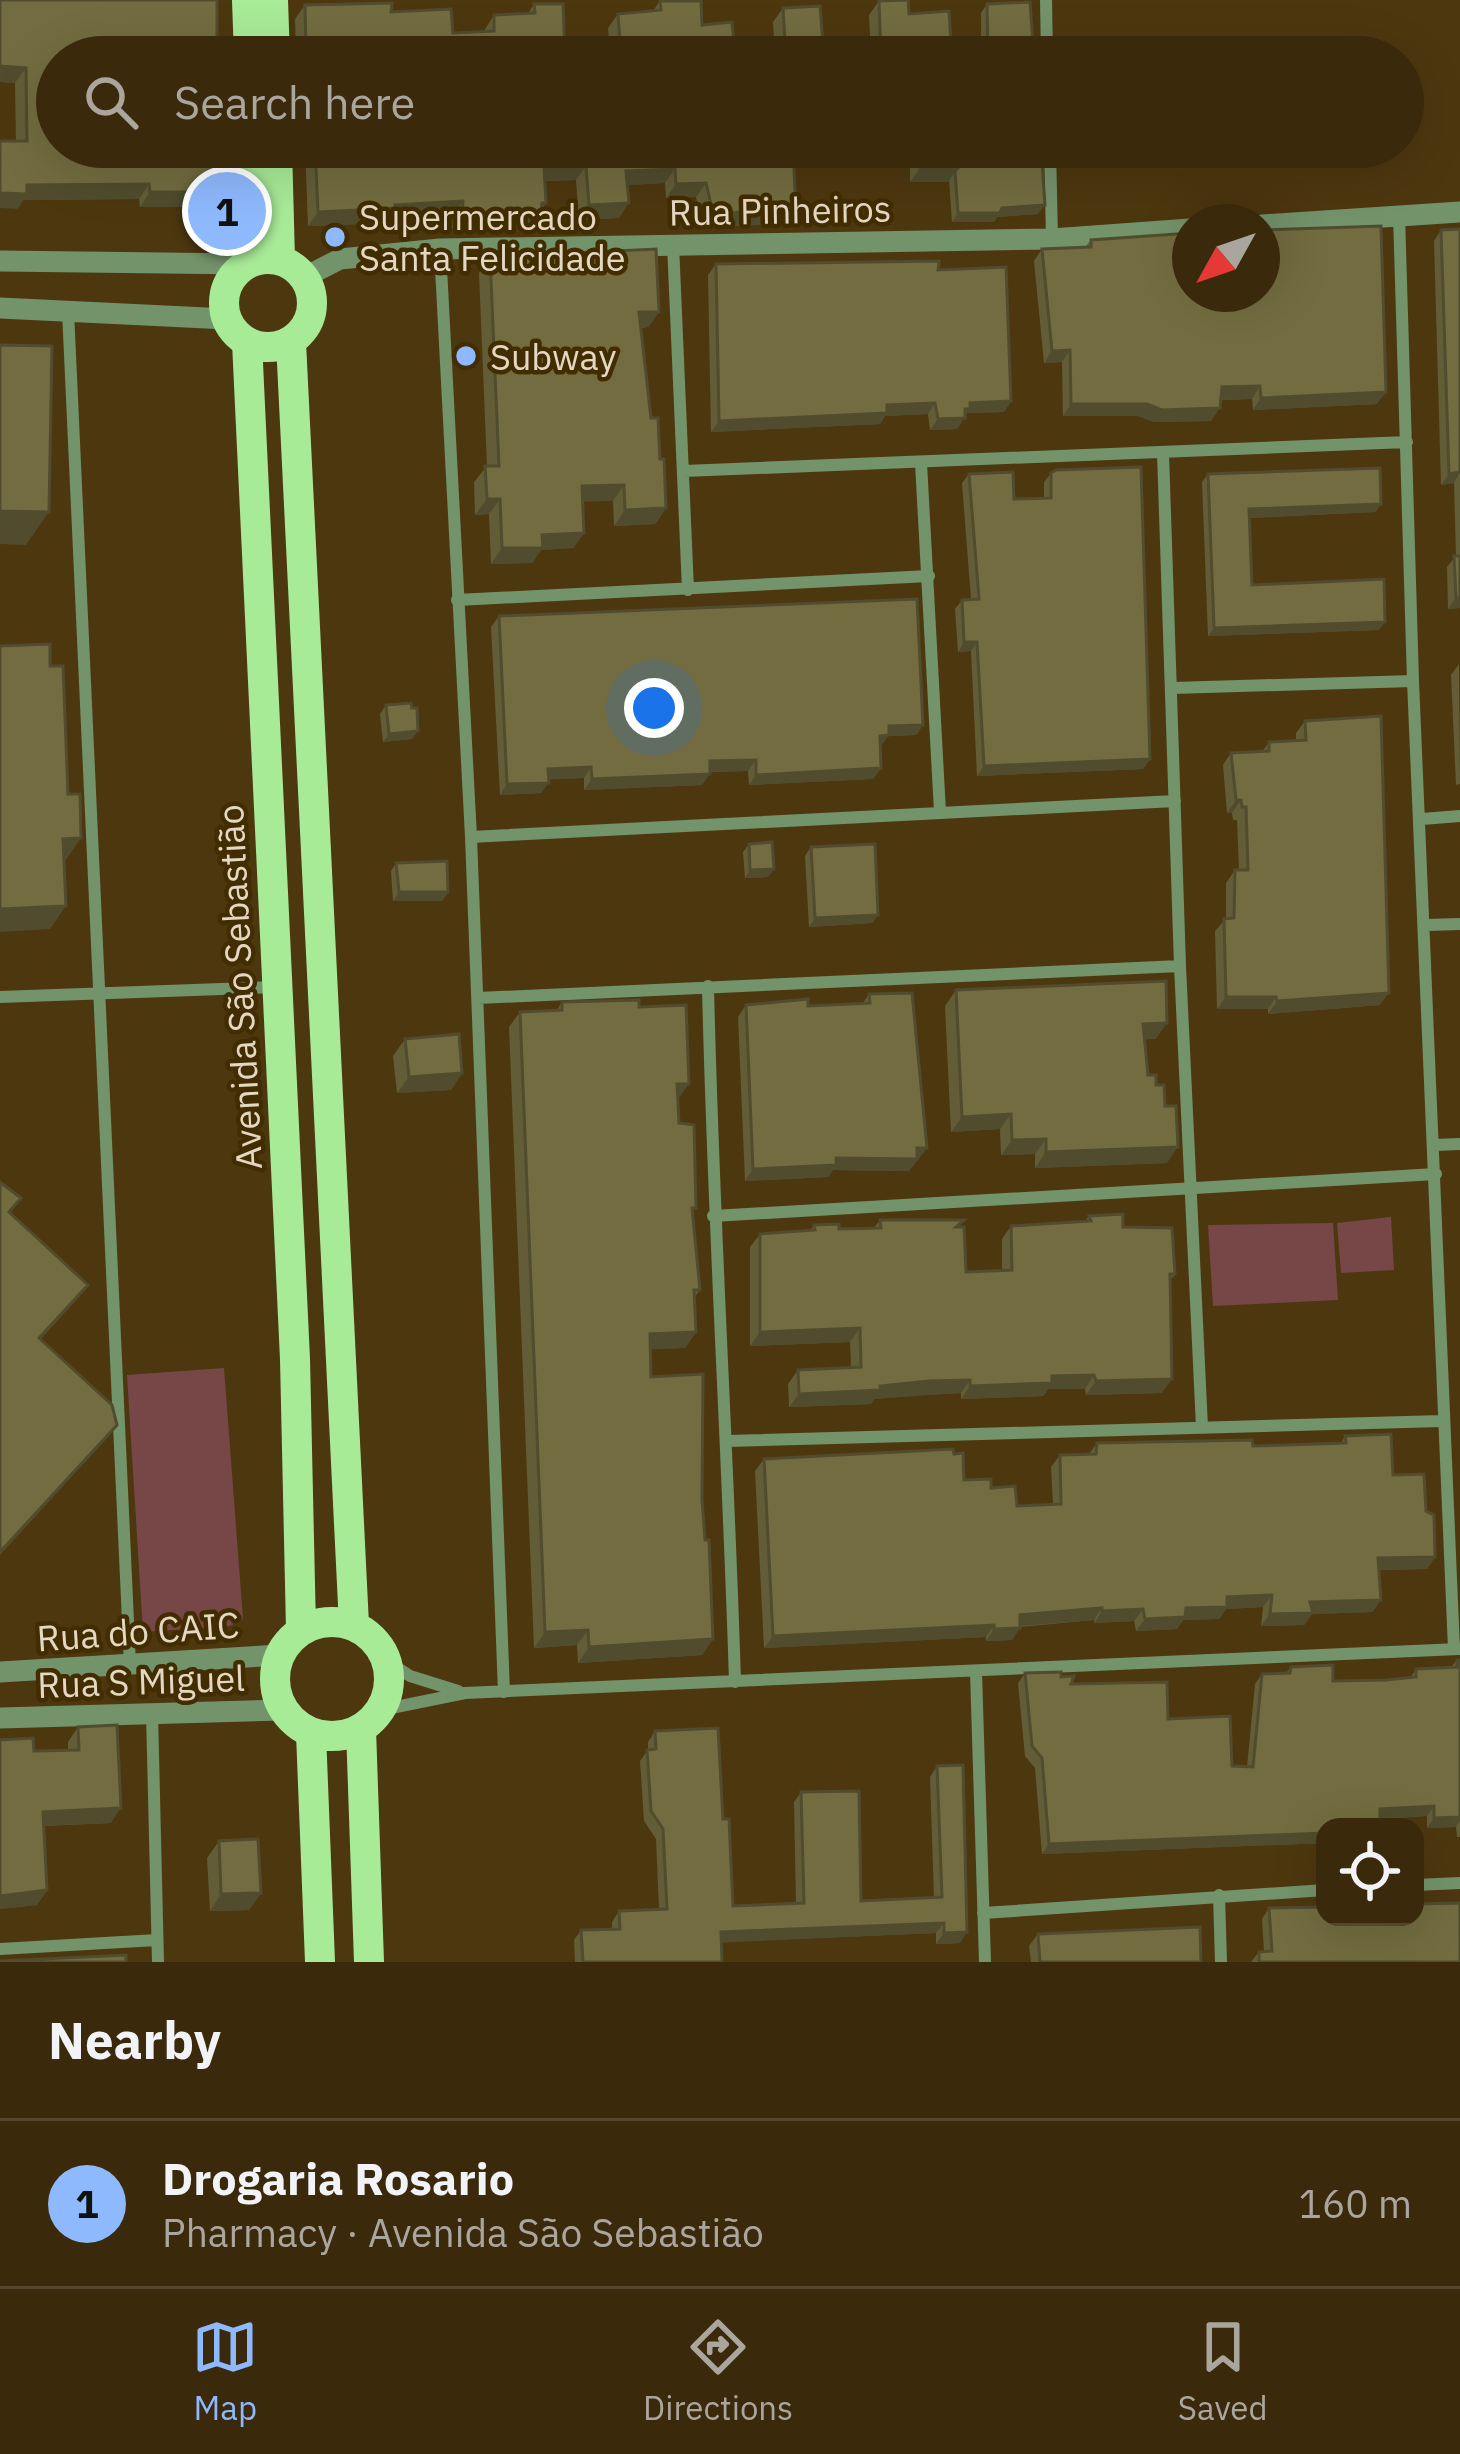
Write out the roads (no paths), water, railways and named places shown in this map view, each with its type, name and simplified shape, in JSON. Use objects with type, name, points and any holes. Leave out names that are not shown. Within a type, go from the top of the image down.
[{"type":"main road","points":[[247,0],[248,36]]},
{"type":"main road","points":[[273,0],[274,36]]},
{"type":"main road","points":[[257,168],[272,265],[313,301],[308,325],[291,342],[265,347],[237,330],[225,292],[233,277],[272,265]]},
{"type":"main road","points":[[272,265],[276,168]]},
{"type":"main road","name":"Avenida São Sebastião","points":[[237,330],[278,987],[295,1358],[301,1629]]},
{"type":"main road","points":[[291,342],[354,1625]]},
{"type":"main road","points":[[369,1962],[371,1719],[389,1686],[387,1661],[375,1640],[354,1625],[327,1621],[301,1629],[279,1655],[274,1683],[283,1710],[310,1732],[336,1737],[371,1719]]},
{"type":"main road","points":[[310,1732],[320,1962]]},
{"type":"street","points":[[1046,0],[1047,36]]},
{"type":"street","points":[[1050,168],[1052,238]]},
{"type":"street","points":[[1280,223],[1460,212]]},
{"type":"street","points":[[371,1719],[465,1693],[1457,1649],[1442,1421],[1399,215]]},
{"type":"street","name":"Rua Pinheiros","points":[[272,265],[440,249],[1052,238],[1172,231]]},
{"type":"street","points":[[673,244],[688,590]]},
{"type":"street","points":[[440,249],[471,837],[504,1692]]},
{"type":"street","points":[[0,261],[272,265]]},
{"type":"street","points":[[0,308],[68,310],[237,330]]},
{"type":"street","points":[[68,310],[130,1665]]},
{"type":"street","points":[[684,471],[1407,442]]},
{"type":"street","points":[[1162,453],[1202,1427]]},
{"type":"street","points":[[921,464],[940,812]]},
{"type":"street","points":[[457,600],[929,576]]},
{"type":"street","points":[[1173,688],[1413,681]]},
{"type":"street","points":[[471,837],[1175,801]]},
{"type":"street","points":[[1422,819],[1460,816]]},
{"type":"street","points":[[1426,926],[1460,924]]},
{"type":"street","points":[[478,998],[1180,966]]},
{"type":"street","points":[[708,986],[712,1216],[728,1441],[735,1682]]},
{"type":"street","points":[[0,997],[278,987]]},
{"type":"street","points":[[1434,1145],[1460,1144]]},
{"type":"street","points":[[712,1216],[1436,1174]]},
{"type":"street","points":[[728,1441],[1442,1421]]},
{"type":"street","name":"Rua do CAIC","points":[[0,1672],[279,1655]]},
{"type":"street","points":[[387,1661],[410,1676],[465,1693]]},
{"type":"street","points":[[976,1672],[985,1962]]},
{"type":"street","name":"Rua S Miguel","points":[[0,1718],[283,1710]]},
{"type":"street","points":[[152,1712],[158,1962]]},
{"type":"street","points":[[1424,1884],[1460,1882]]},
{"type":"street","points":[[983,1913],[1316,1890]]},
{"type":"street","points":[[1219,1895],[1221,1962]]},
{"type":"street","points":[[0,1948],[157,1940]]},
{"type":"place","name":"Drogaria Rosario","points":[[227,211]]},
{"type":"place","name":"Supermercado Santa Felicidade","points":[[335,237]]},
{"type":"place","name":"Subway","points":[[466,356]]}]
